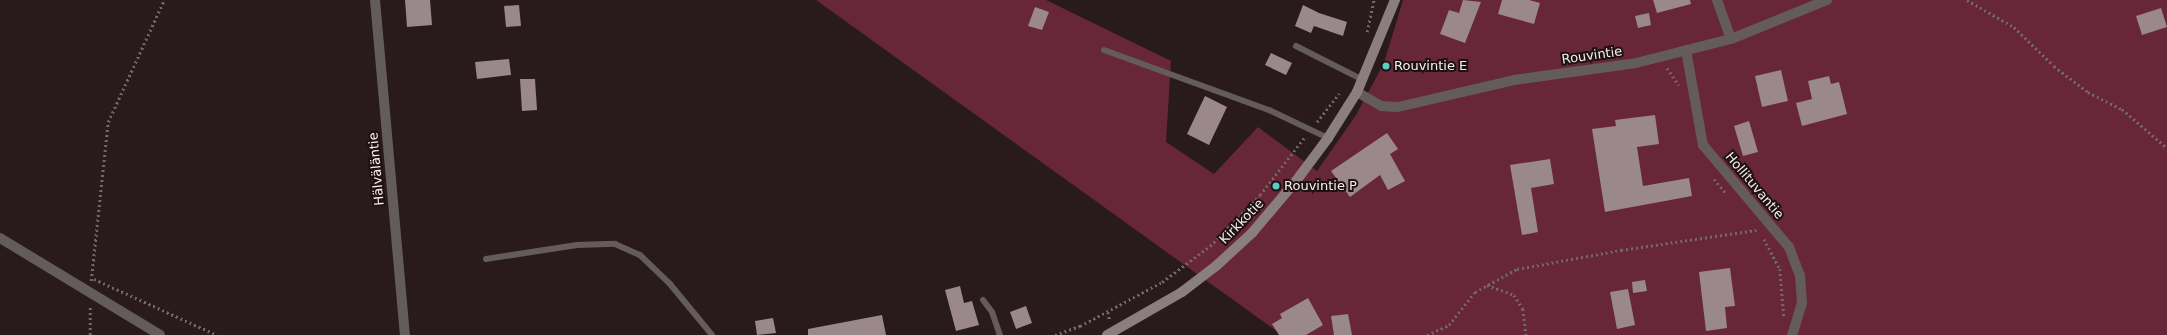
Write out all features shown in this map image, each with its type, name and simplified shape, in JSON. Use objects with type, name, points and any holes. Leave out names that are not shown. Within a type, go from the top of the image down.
[{"type":"street","name":"Hälväläntie","points":[[375,0],[405,335]]},
{"type":"street","name":"Kirkkotie","points":[[1107,335],[1176,295],[1216,266],[1252,233],[1296,181],[1328,138],[1357,92],[1395,0]]},
{"type":"street","points":[[1717,0],[1731,39]]},
{"type":"street","name":"Rouvintie","points":[[1357,92],[1381,106],[1398,107],[1514,80],[1636,63],[1731,39],[1827,0]]},
{"type":"street","name":"Hollituvantie","points":[[1686,50],[1703,146],[1789,247],[1797,268],[1802,303],[1792,335]]},
{"type":"street","points":[[0,238],[90,291],[160,335]]},
{"type":"lane","points":[[1296,46],[1363,80]]},
{"type":"lane","points":[[1104,50],[1269,110],[1328,138]]},
{"type":"lane","points":[[486,259],[577,245],[615,244],[640,255],[670,284],[712,335]]},
{"type":"lane","points":[[983,300],[992,312],[1000,335]]},
{"type":"path","points":[[164,0],[108,122],[91,278],[217,335]]},
{"type":"path","points":[[1366,36],[1374,0]]},
{"type":"path","points":[[1967,0],[2014,27],[2054,66],[2088,92],[2122,109],[2167,148]]},
{"type":"path","points":[[1055,335],[1080,326],[1162,282],[1210,246],[1260,195],[1339,94],[1351,75]]},
{"type":"path","points":[[1427,335],[1450,325],[1475,292],[1517,269],[1621,250],[1757,230]]},
{"type":"path","points":[[1487,285],[1514,295],[1523,310],[1526,335]]},
{"type":"path","points":[[90,291],[90,335]]},
{"type":"shaded area","points":[[816,0],[1046,0],[1171,61],[1166,142],[1214,174],[1258,127],[1317,171],[1356,115],[1384,63],[1403,0],[2167,0],[2167,335],[1282,335]]},
{"type":"building","points":[[405,0],[430,0],[432,25],[407,27]]},
{"type":"building","points":[[1463,0],[1481,2],[1465,43],[1440,34],[1449,10],[1459,13]]},
{"type":"building","points":[[1502,0],[1529,0],[1540,3],[1534,24],[1498,14]]},
{"type":"building","points":[[1653,0],[1690,0],[1691,4],[1657,13]]},
{"type":"building","points":[[519,5],[521,26],[506,27],[504,6]]},
{"type":"building","points":[[1303,5],[1319,13],[1347,22],[1343,36],[1314,26],[1311,33],[1295,26]]},
{"type":"building","points":[[1035,7],[1049,12],[1042,30],[1028,26]]},
{"type":"building","points":[[2161,8],[2167,27],[2142,35],[2136,16]]},
{"type":"building","points":[[1649,13],[1651,25],[1638,28],[1635,16]]},
{"type":"building","points":[[1271,53],[1292,63],[1286,75],[1265,65]]},
{"type":"building","points":[[509,59],[511,75],[477,79],[475,62]]},
{"type":"building","points":[[1781,70],[1788,101],[1762,107],[1755,76]]},
{"type":"building","points":[[1829,76],[1831,84],[1839,82],[1847,114],[1802,126],[1796,103],[1812,99],[1808,81]]},
{"type":"building","points":[[520,79],[535,79],[537,110],[522,111]]},
{"type":"building","points":[[1205,96],[1227,107],[1209,145],[1187,134]]},
{"type":"building","points":[[1655,115],[1659,144],[1637,147],[1643,186],[1689,178],[1692,196],[1605,212],[1592,129],[1616,126],[1615,120]]},
{"type":"building","points":[[1749,121],[1758,152],[1743,156],[1734,126]]},
{"type":"building","points":[[1387,133],[1398,149],[1390,154],[1405,181],[1388,190],[1380,175],[1350,197],[1331,171]]},
{"type":"building","points":[[1550,159],[1554,184],[1531,188],[1538,232],[1522,235],[1510,165]]},
{"type":"building","points":[[1730,268],[1735,306],[1725,307],[1727,328],[1706,331],[1699,272]]},
{"type":"building","points":[[1645,280],[1647,291],[1633,293],[1632,282]]},
{"type":"building","points":[[960,286],[964,303],[972,301],[979,325],[956,331],[945,290]]},
{"type":"building","points":[[1628,289],[1635,325],[1617,329],[1610,292]]},
{"type":"building","points":[[1308,298],[1323,325],[1306,335],[1279,335],[1272,324],[1282,318],[1280,314]]},
{"type":"building","points":[[1026,306],[1032,323],[1016,329],[1010,312]]},
{"type":"building","points":[[1348,314],[1352,335],[1334,335],[1331,316]]},
{"type":"building","points":[[882,315],[886,335],[808,335],[808,329]]},
{"type":"building","points":[[773,318],[776,333],[757,335],[755,321]]},
{"type":"place","name":"Rouvintie E","points":[[1386,66]]},
{"type":"place","name":"Rouvintie P","points":[[1276,186]]}]
